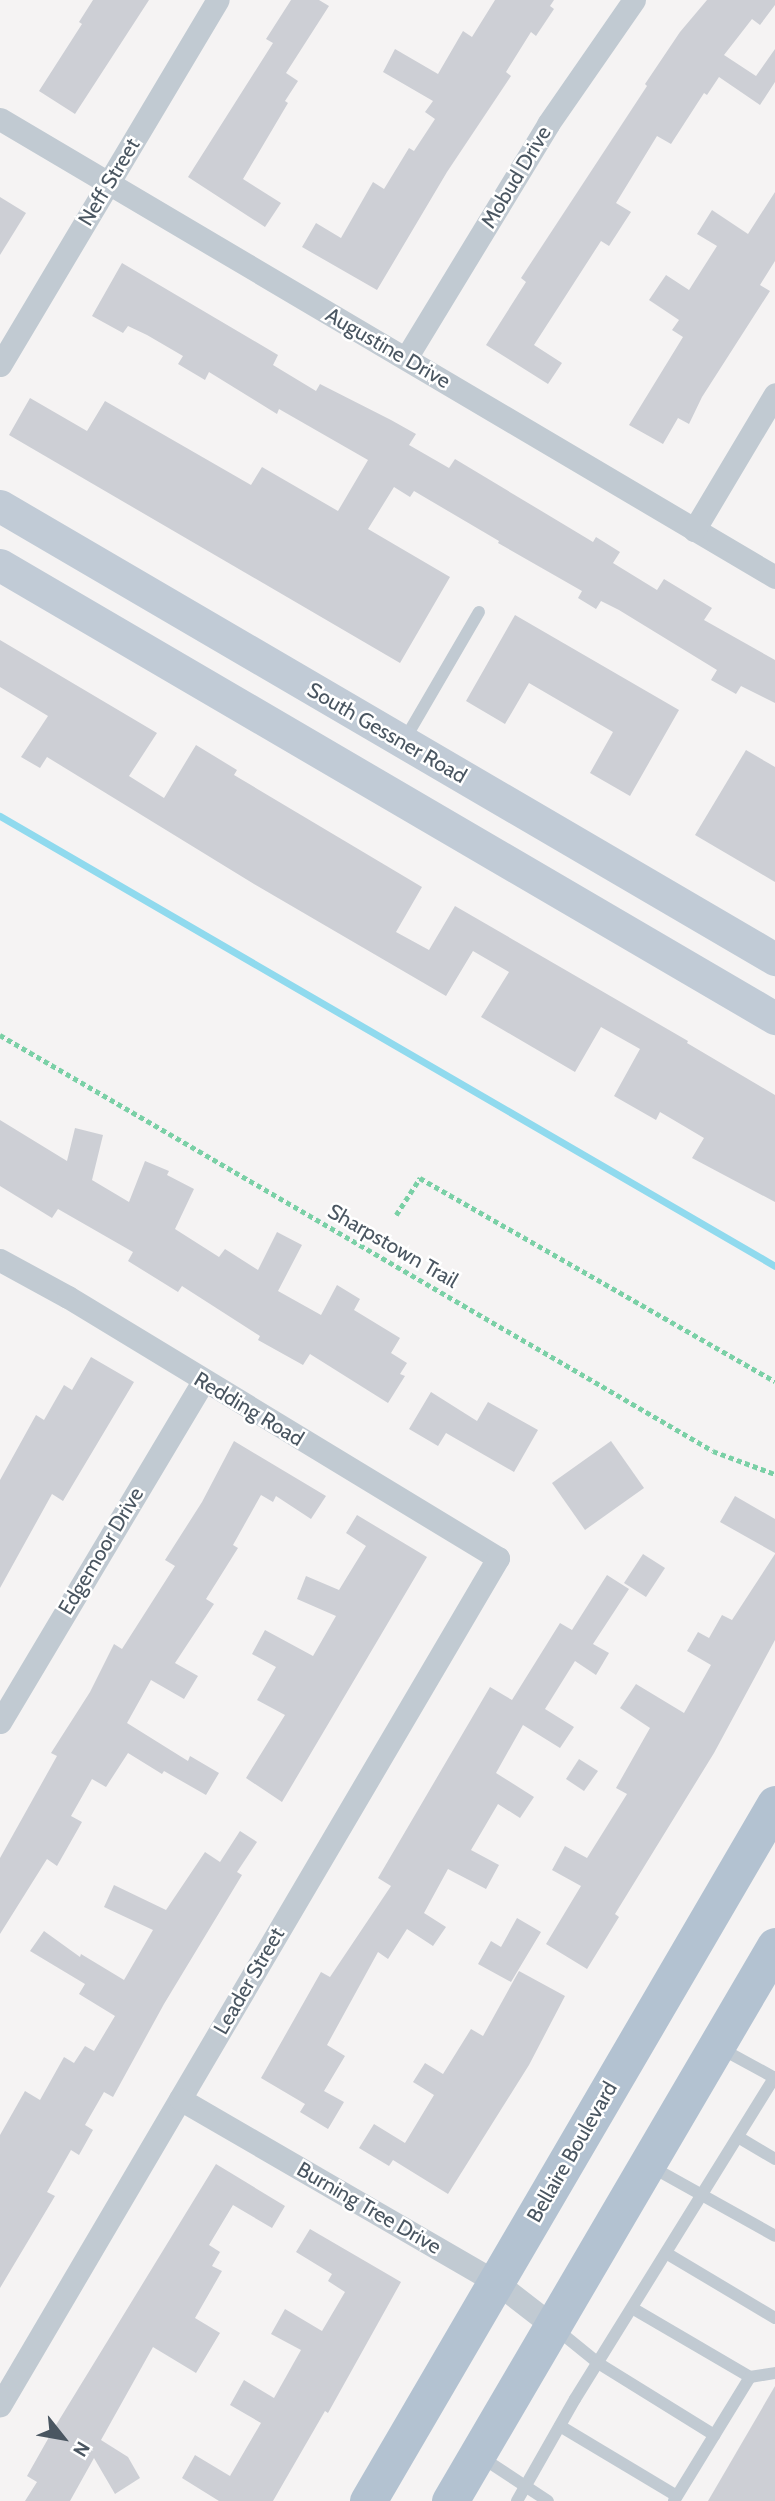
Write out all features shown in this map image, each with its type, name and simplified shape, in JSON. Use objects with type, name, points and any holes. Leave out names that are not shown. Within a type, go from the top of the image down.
[{"type":"main road","name":"South Gessner Road","points":[[0,506],[775,959]]},
{"type":"main road","points":[[0,565],[775,1018]]},
{"type":"main road","points":[[326,754],[351,712]]},
{"type":"main road","points":[[701,975],[727,930]]},
{"type":"main road","name":"Bellaire Boulevard","points":[[368,2501],[775,1804]]},
{"type":"main road","points":[[450,2501],[775,1946]]},
{"type":"street","name":"Neff Street","points":[[0,365],[218,0]]},
{"type":"street","name":"Mobud Drive","points":[[405,358],[548,124],[634,0]]},
{"type":"street","name":"Augustine Drive","points":[[0,120],[775,578]]},
{"type":"street","points":[[694,530],[775,394]]},
{"type":"street","name":"Redding Road","points":[[0,1260],[68,1297],[498,1558]]},
{"type":"street","name":"Edgemoor Drive","points":[[0,1722],[203,1381]]},
{"type":"street","name":"Leader Street","points":[[0,2405],[498,1558]]},
{"type":"street","name":"Burning Tree Drive","points":[[180,2099],[496,2281],[553,2326]]},
{"type":"lane","points":[[403,742],[479,612]]},
{"type":"lane","points":[[517,2501],[598,2363],[775,2077],[716,2046]]},
{"type":"lane","points":[[738,2137],[775,2159]]},
{"type":"lane","points":[[647,2165],[775,2236]]},
{"type":"lane","points":[[666,2253],[775,2318]]},
{"type":"lane","points":[[632,2308],[750,2377],[775,2373]]},
{"type":"lane","points":[[553,2326],[598,2363],[714,2435]]},
{"type":"lane","points":[[560,2426],[675,2498],[750,2377]]},
{"type":"lane","points":[[477,2454],[548,2501]]},
{"type":"path","name":"Sharpstown Trail","points":[[0,1035],[713,1451],[775,1474]]},
{"type":"path","points":[[396,1215],[420,1178],[775,1381]]},
{"type":"building","points":[[93,0],[149,0],[75,114],[39,91],[82,24],[79,22]]},
{"type":"building","points":[[291,0],[319,0],[329,6],[286,73],[298,81],[243,179],[281,203],[265,227],[188,177],[273,43],[266,39]]},
{"type":"building","points":[[495,0],[554,0],[550,6],[554,9],[536,36],[531,32],[506,72],[511,76],[447,172],[377,290],[302,247],[316,223],[341,238],[373,182],[384,189],[409,148],[414,151],[435,119],[425,112],[433,101],[383,72],[395,49],[438,74],[463,31],[472,37]]},
{"type":"building","points":[[707,0],[775,0],[775,5],[760,25],[752,19],[724,55],[756,76],[775,49],[775,82],[760,105],[719,77],[707,95],[704,93],[671,144],[657,136],[616,203],[631,212],[609,246],[601,241],[534,345],[562,363],[548,384],[486,345],[526,282],[521,278],[647,86],[645,84],[680,32]]},
{"type":"building","points":[[775,192],[775,261],[760,285],[770,291],[702,397],[689,424],[678,418],[663,444],[629,425],[683,337],[672,330],[679,320],[649,300],[666,275],[689,290],[717,246],[697,234],[712,210],[748,234]]},
{"type":"building","points":[[0,197],[26,213],[0,255]]},
{"type":"building","points":[[122,263],[278,355],[273,365],[316,391],[320,384],[391,420],[416,434],[409,445],[449,468],[455,459],[593,542],[596,537],[620,552],[613,563],[657,590],[664,579],[712,608],[704,620],[775,660],[775,703],[741,686],[736,694],[711,680],[717,670],[619,610],[601,601],[596,609],[578,598],[582,591],[414,491],[410,497],[394,487],[368,529],[450,577],[400,663],[9,435],[30,398],[87,431],[105,401],[251,485],[262,467],[338,511],[368,460],[279,409],[277,414],[209,372],[205,380],[178,364],[183,356],[147,335],[128,326],[123,333],[92,316]]},
{"type":"building","points":[[515,615],[679,710],[630,796],[590,773],[613,732],[529,683],[505,724],[466,701]]},
{"type":"building","points":[[0,640],[157,733],[129,776],[164,798],[196,745],[237,770],[234,775],[422,887],[396,932],[429,950],[455,906],[688,1041],[687,1043],[775,1095],[775,1202],[692,1158],[704,1138],[660,1112],[656,1120],[614,1096],[640,1049],[601,1027],[575,1072],[481,1017],[509,972],[473,951],[446,996],[254,884],[47,757],[40,768],[21,757],[48,716],[0,687]]},
{"type":"building","points":[[746,750],[775,767],[775,882],[695,835]]},
{"type":"building","points":[[0,1120],[67,1161],[75,1128],[103,1135],[92,1180],[129,1202],[145,1161],[169,1171],[167,1175],[194,1189],[175,1229],[219,1257],[225,1249],[258,1270],[277,1232],[302,1245],[278,1291],[321,1315],[337,1285],[360,1299],[354,1310],[400,1338],[391,1353],[407,1363],[400,1374],[405,1376],[388,1403],[310,1354],[303,1365],[258,1340],[260,1336],[182,1286],[178,1292],[128,1261],[133,1252],[58,1209],[52,1218],[0,1186]]},
{"type":"building","points":[[91,1357],[134,1382],[63,1501],[52,1494],[0,1588],[0,1480],[36,1415],[44,1420],[64,1385],[72,1390]]},
{"type":"building","points":[[431,1392],[477,1421],[488,1402],[538,1430],[514,1472],[446,1433],[438,1446],[409,1429]]},
{"type":"building","points":[[234,1441],[326,1496],[311,1519],[276,1496],[273,1502],[261,1495],[233,1545],[238,1548],[206,1599],[214,1604],[175,1663],[198,1676],[184,1699],[151,1680],[127,1723],[188,1761],[190,1756],[219,1773],[206,1795],[164,1771],[162,1774],[128,1753],[106,1787],[92,1779],[71,1816],[82,1822],[57,1866],[47,1859],[0,1934],[0,1858],[57,1756],[51,1753],[90,1692],[114,1644],[122,1649],[175,1566],[165,1560],[202,1502]]},
{"type":"building","points":[[611,1441],[644,1488],[585,1530],[552,1483]]},
{"type":"building","points":[[735,1496],[775,1519],[775,1553],[720,1522]]},
{"type":"building","points":[[357,1515],[427,1557],[282,1802],[246,1778],[285,1715],[257,1700],[276,1667],[252,1654],[265,1630],[313,1656],[336,1616],[297,1599],[306,1576],[339,1590],[366,1546],[346,1533]]},
{"type":"building","points":[[643,1554],[665,1568],[646,1597],[624,1583]]},
{"type":"building","points":[[775,1554],[775,1640],[714,1753],[615,1914],[619,1917],[587,1969],[546,1944],[581,1886],[552,1870],[565,1846],[587,1858],[627,1794],[616,1788],[650,1728],[620,1708],[636,1684],[684,1713],[711,1665],[687,1651],[698,1632],[709,1638],[722,1615],[732,1620]]},
{"type":"building","points":[[607,1575],[629,1589],[593,1644],[609,1653],[596,1675],[575,1661],[545,1709],[574,1727],[560,1748],[523,1725],[496,1773],[534,1797],[520,1818],[498,1804],[471,1850],[499,1865],[486,1889],[448,1869],[424,1913],[446,1927],[433,1946],[407,1929],[388,1959],[378,1952],[327,2045],[345,2056],[324,2091],[344,2102],[328,2129],[300,2112],[305,2104],[261,2078],[321,1972],[330,1977],[391,1886],[378,1878],[490,1687],[512,1700],[560,1623],[572,1630]]},
{"type":"building","points":[[579,1759],[598,1771],[584,1791],[566,1779]]},
{"type":"building","points":[[240,1831],[257,1842],[237,1872],[242,1875],[164,2004],[113,2097],[104,2092],[85,2125],[93,2130],[79,2155],[71,2150],[47,2192],[55,2196],[0,2288],[0,2135],[25,2091],[40,2100],[64,2057],[74,2063],[85,2046],[94,2051],[115,2016],[79,1994],[85,1984],[30,1951],[44,1931],[80,1957],[81,1954],[124,1980],[153,1930],[104,1907],[114,1885],[166,1910],[205,1852],[220,1862]]},
{"type":"building","points":[[517,1918],[541,1932],[511,1982],[478,1964],[491,1941],[501,1947]]},
{"type":"building","points":[[519,1971],[565,1996],[529,2065],[448,2194],[393,2160],[389,2166],[359,2148],[374,2124],[405,2143],[434,2095],[413,2082],[425,2063],[443,2074],[471,2029],[483,2036]]},
{"type":"building","points":[[216,2164],[285,2206],[272,2228],[233,2205],[209,2245],[220,2252],[212,2266],[222,2271],[195,2318],[220,2333],[196,2373],[153,2347],[101,2440],[128,2457],[140,2478],[115,2494],[94,2458],[70,2501],[25,2501],[37,2482],[27,2476],[53,2430]]},
{"type":"building","points":[[310,2229],[401,2282],[328,2413],[325,2411],[273,2501],[219,2501],[182,2478],[195,2455],[230,2476],[261,2423],[230,2405],[244,2380],[274,2398],[301,2350],[271,2334],[285,2309],[322,2331],[345,2292],[328,2281],[332,2274],[296,2252]]},
{"type":"building","points":[[775,2386],[775,2501],[708,2501]]},
{"type":"waterway","points":[[0,816],[775,1266]]}]
